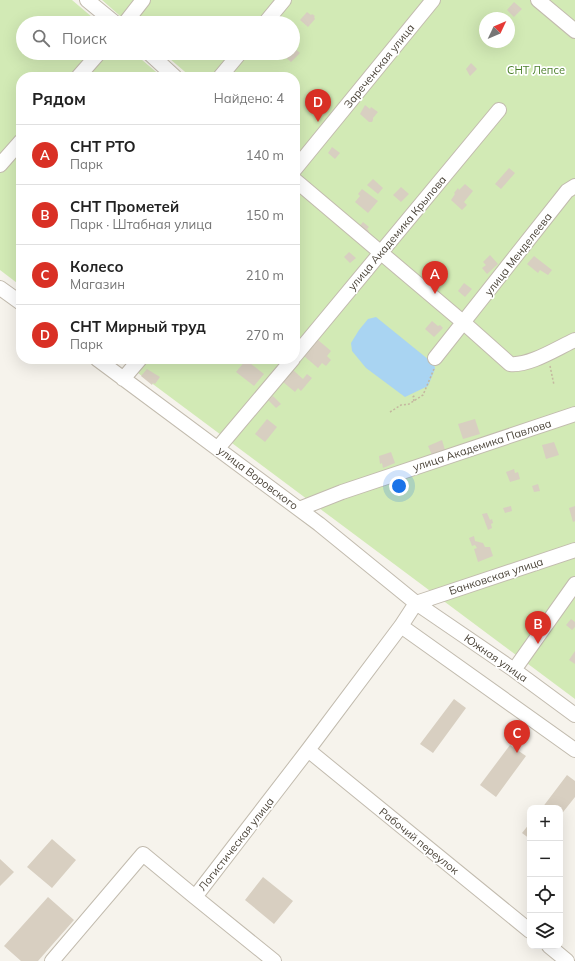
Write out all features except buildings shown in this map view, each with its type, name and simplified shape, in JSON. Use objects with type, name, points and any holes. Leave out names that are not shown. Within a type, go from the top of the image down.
[{"type":"street","points":[[87,0],[106,16]]},
{"type":"street","points":[[130,16],[143,0]]},
{"type":"street","points":[[271,16],[284,0]]},
{"type":"street","name":"Зареченская улица","points":[[300,163],[434,0]]},
{"type":"street","points":[[538,0],[575,31]]},
{"type":"street","points":[[82,72],[93,60]]},
{"type":"street","points":[[156,60],[169,72]]},
{"type":"street","points":[[224,72],[234,60]]},
{"type":"street","name":"улица Академика Крылова","points":[[300,350],[499,110]]},
{"type":"street","points":[[0,165],[16,147]]},
{"type":"street","points":[[300,184],[464,323],[510,364],[517,365],[547,354],[575,340]]},
{"type":"street","name":"улица Менделеева","points":[[435,361],[567,191],[575,186]]},
{"type":"street","points":[[0,288],[16,299]]},
{"type":"street","name":"улица Воровского","points":[[104,364],[299,509],[416,603]]},
{"type":"street","points":[[123,379],[136,364]]},
{"type":"street","points":[[218,448],[289,364]]},
{"type":"street","name":"улица Академика Павлова","points":[[299,509],[416,466],[575,414]]},
{"type":"street","name":"Банковская улица","points":[[416,603],[575,550]]},
{"type":"street","points":[[514,670],[575,584]]},
{"type":"street","name":"Логистическая улица","points":[[52,961],[144,854],[195,897],[308,750],[401,626],[416,603]]},
{"type":"street","name":"Южная улица","points":[[416,603],[514,670],[575,715]]},
{"type":"street","points":[[401,626],[575,750]]},
{"type":"street","name":"Рабочий переулок","points":[[308,750],[527,929]]},
{"type":"street","points":[[195,897],[274,961]]},
{"type":"street","points":[[552,949],[567,961]]},
{"type":"path","points":[[547,354],[554,385]]},
{"type":"path","points":[[390,412],[401,405],[409,404],[423,395],[435,369],[435,361]]},
{"type":"path","points":[[414,401],[413,397],[415,395]]},
{"type":"green space","points":[[0,0],[72,0],[91,16],[16,16],[16,60],[142,60],[156,72],[16,72],[16,282],[0,270]]},
{"type":"green space","name":"СНТ Лепсе","points":[[102,0],[575,0],[575,699],[134,370],[139,364],[300,364],[300,72],[185,72],[171,60],[300,60],[300,16],[120,16]]},
{"type":"water","points":[[376,317],[434,364],[435,369],[428,386],[405,397],[366,368],[352,351],[351,343],[359,330],[368,319]]},
{"type":"place","name":"СНТ Мирный труд","points":[[318,122]]},
{"type":"place","name":"СНТ РТО","points":[[435,294]]},
{"type":"place","name":"СНТ Прометей","points":[[538,644]]},
{"type":"place","name":"Колесо","points":[[517,753]]}]
